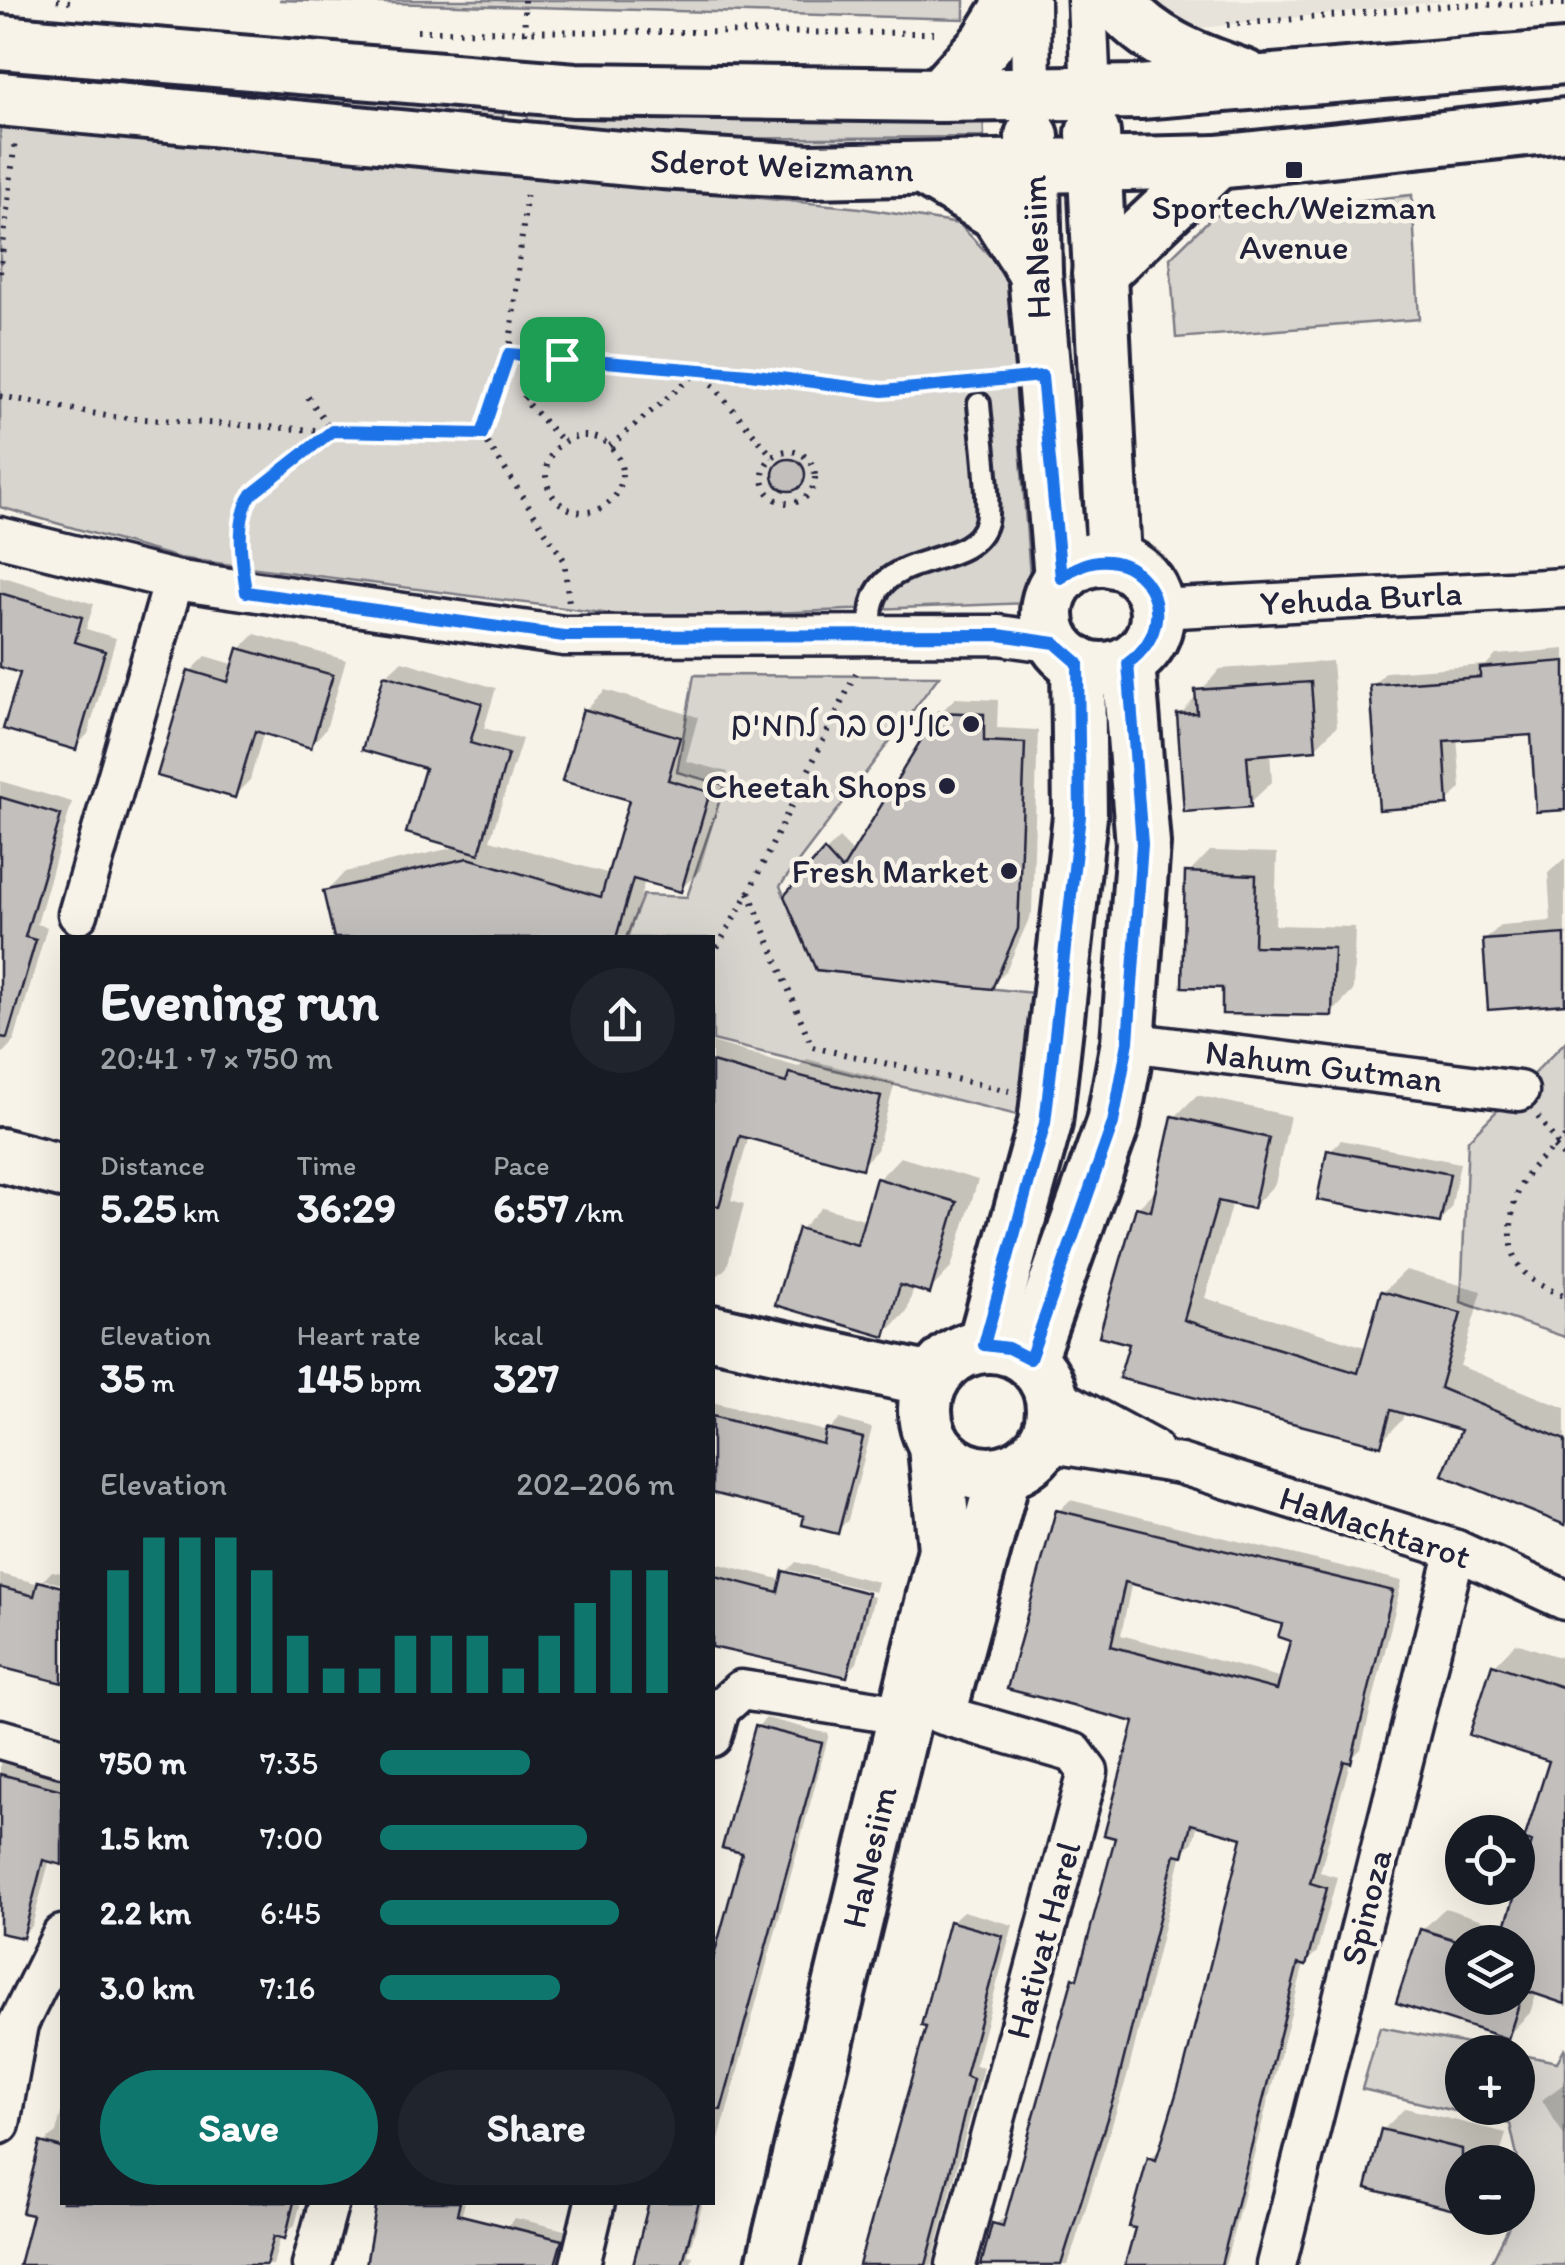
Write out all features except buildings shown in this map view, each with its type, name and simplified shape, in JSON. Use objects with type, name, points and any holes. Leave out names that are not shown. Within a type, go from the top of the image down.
[{"type":"street","points":[[940,94],[987,43],[1014,0]]},
{"type":"street","points":[[1030,0],[1031,94]]},
{"type":"street","points":[[1087,0],[1090,94]]},
{"type":"street","points":[[1114,0],[1162,46],[1258,81]]},
{"type":"street","name":"Sderot Weizmann","points":[[0,42],[575,90],[940,94],[1090,94],[1565,57]]},
{"type":"street","name":"HaNesiim","points":[[1028,1385],[1048,1100],[1080,816],[1074,633],[1035,273],[1031,94]]},
{"type":"street","name":"HaNesiim","points":[[1090,94],[1114,561]]},
{"type":"street","name":"Sderot Weizmann","points":[[8,112],[662,162],[927,171],[1217,162],[1565,125]]},
{"type":"street","points":[[1099,274],[1217,162]]},
{"type":"street","points":[[927,171],[997,213],[1035,273]]},
{"type":"street","points":[[0,537],[174,580],[564,636],[873,638],[1074,633],[1151,640],[1157,609],[1147,582],[1136,571],[1114,561],[1090,561],[1074,633]]},
{"type":"street","points":[[78,914],[174,580]]},
{"type":"street","name":"Yehuda Burla","points":[[1157,609],[1565,588]]},
{"type":"street","name":"HaNesiim","points":[[1028,1385],[1113,1123],[1128,1042],[1142,844],[1074,633]]},
{"type":"street","name":"Nahum Gutman","points":[[1128,1042],[1519,1091]]},
{"type":"street","points":[[0,1155],[60,1170]]},
{"type":"street","points":[[715,1333],[931,1380]]},
{"type":"street","points":[[954,1356],[1028,1385],[1028,1462],[1004,1474],[978,1474],[954,1465],[935,1447],[926,1426],[924,1402],[931,1380],[954,1356]]},
{"type":"street","name":"HaMachtarot","points":[[1028,1385],[1180,1464],[1456,1550],[1565,1600]]},
{"type":"street","name":"HaNesiim","points":[[806,2265],[921,1714],[945,1549],[935,1447]]},
{"type":"street","name":"HaNesiim","points":[[773,2265],[921,1714],[1004,1474]]},
{"type":"street","name":"Spinoza","points":[[1276,2265],[1456,1550]]},
{"type":"street","points":[[715,1726],[720,1709],[741,1690],[921,1714]]},
{"type":"street","name":"Hativat Harel","points":[[921,1714],[1074,1753],[1088,1772],[956,2265]]},
{"type":"street","points":[[0,1739],[60,1756]]},
{"type":"street","points":[[0,2124],[9,2018],[60,1937]]},
{"type":"street","points":[[312,2265],[327,2205]]},
{"type":"street","points":[[580,2265],[594,2205]]},
{"type":"lane","points":[[873,638],[872,603],[879,587],[910,566],[970,544],[986,523],[979,404]]},
{"type":"path","points":[[524,0],[525,34],[955,33]]},
{"type":"path","points":[[1221,26],[1455,6],[1565,4]]},
{"type":"path","points":[[0,273],[8,112]]},
{"type":"path","points":[[482,434],[509,354],[528,178]]},
{"type":"path","points":[[509,354],[883,391],[978,382]]},
{"type":"path","points":[[562,359],[523,400],[563,442]]},
{"type":"path","points":[[610,446],[700,370]]},
{"type":"path","points":[[700,370],[772,457]]},
{"type":"path","points":[[0,396],[113,417],[332,431],[482,434]]},
{"type":"path","points":[[308,397],[332,431]]},
{"type":"path","points":[[246,592],[243,507],[252,494],[332,431]]},
{"type":"path","points":[[482,434],[564,560],[571,617],[564,636]]},
{"type":"path","points":[[588,436],[610,446],[618,456],[623,480],[611,502],[588,512],[563,506],[548,486],[548,462],[563,442],[588,436]]},
{"type":"path","points":[[790,451],[806,457],[815,473],[806,496],[783,502],[769,494],[764,470],[772,457],[790,451]]},
{"type":"path","points":[[715,951],[749,892],[873,638]]},
{"type":"path","points":[[749,892],[812,1046],[1048,1100]]},
{"type":"path","points":[[1565,1137],[1522,1186],[1511,1243],[1520,1267],[1538,1283],[1565,1297]]},
{"type":"path","points":[[1554,1147],[1565,1158]]},
{"type":"shaded area","points":[[279,0],[964,0],[964,19]]},
{"type":"shaded area","points":[[1145,0],[1452,0],[1192,29]]},
{"type":"shaded area","points":[[0,52],[504,97],[503,126],[0,69]]},
{"type":"shaded area","points":[[529,106],[983,106],[984,137],[657,139],[527,125]]},
{"type":"shaded area","points":[[0,123],[860,208],[959,224],[1007,274],[1032,603],[641,618],[179,558],[0,507]]},
{"type":"shaded area","points":[[1412,195],[1419,319],[1176,338],[1170,258],[1213,216]]},
{"type":"shaded area","points":[[694,675],[939,676],[780,886],[816,970],[1043,994],[1021,1116],[715,1040],[715,935],[627,935],[643,895],[687,897],[725,785],[677,772]]},
{"type":"shaded area","points":[[1565,1042],[1565,1337],[1461,1302],[1468,1140]]},
{"type":"shaded area","points":[[1380,2027],[1445,2040],[1445,2109],[1362,2089]]},
{"type":"shaded area","points":[[1565,2047],[1565,2265],[1490,2265],[1505,2235],[1535,2235],[1535,2145],[1515,2145],[1510,2125],[1535,2125],[1535,2057],[1557,2062]]},
{"type":"place","name":"Sportech/Weizman Avenue","points":[[1294,170]]},
{"type":"place","name":"אלינס בר לחמים","points":[[971,724]]},
{"type":"place","name":"Cheetah Shops","points":[[947,786]]},
{"type":"place","name":"Fresh Market","points":[[1009,871]]},
{"type":"route","points":[[509,354],[562,359],[749,374],[883,391],[1042,376],[1061,578],[1090,561],[1114,561],[1136,571],[1154,596],[1156,626],[1151,640],[1128,663],[1142,844],[1128,1042],[1113,1123],[1030,1359],[1008,1348],[984,1345],[1045,1123],[1080,816],[1078,663],[1055,643],[999,635],[645,639],[564,636],[246,592],[243,507],[252,494],[332,431],[482,434],[509,354]]}]
